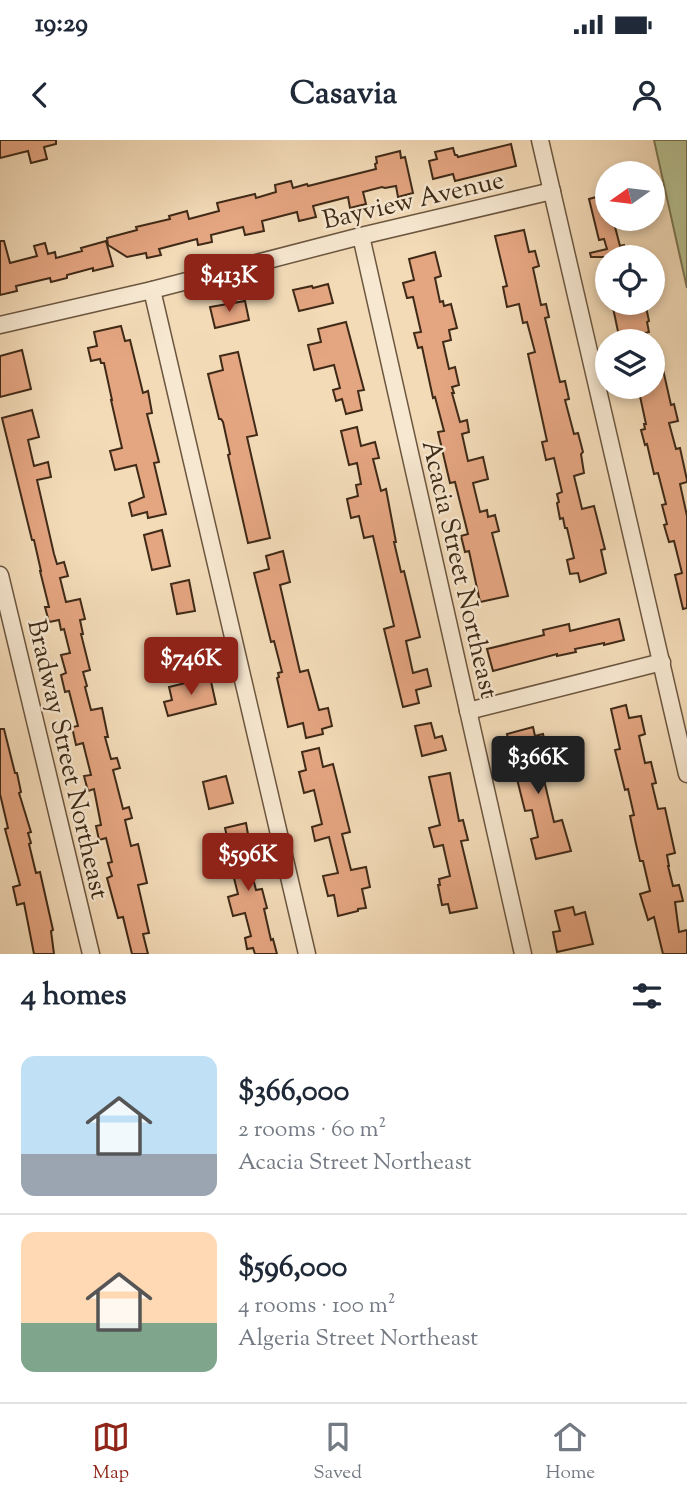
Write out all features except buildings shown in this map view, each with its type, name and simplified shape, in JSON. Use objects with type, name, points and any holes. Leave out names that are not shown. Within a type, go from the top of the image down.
[{"type":"street","points":[[540,140],[687,774]]},
{"type":"street","name":"Bayview Avenue","points":[[0,325],[552,191]]},
{"type":"street","name":"Acacia Street Northeast","points":[[361,236],[523,954]]},
{"type":"street","points":[[152,290],[307,954]]},
{"type":"street","name":"Bradway Street Northeast","points":[[0,575],[91,954]]},
{"type":"street","points":[[468,711],[662,662]]},
{"type":"green space","points":[[654,140],[687,140],[687,288],[665,189],[665,161],[659,161]]}]
